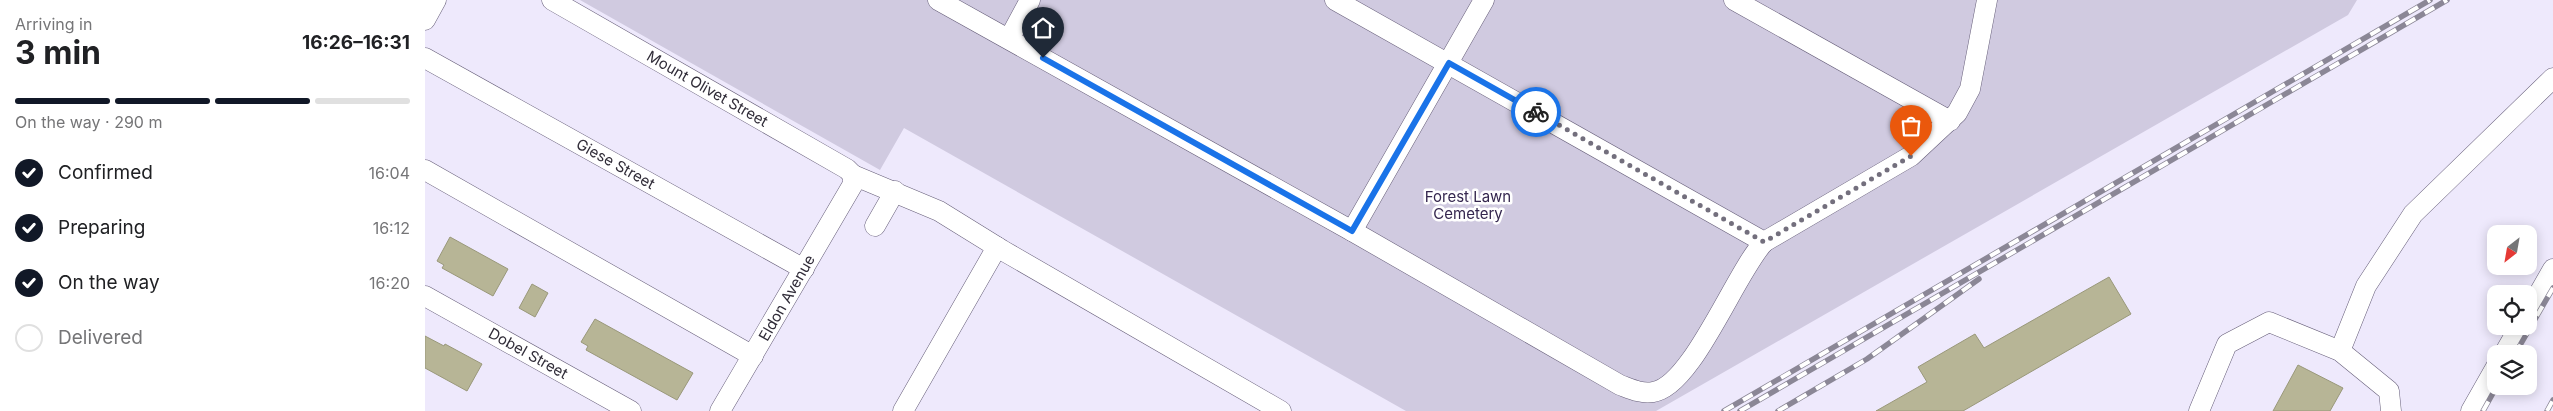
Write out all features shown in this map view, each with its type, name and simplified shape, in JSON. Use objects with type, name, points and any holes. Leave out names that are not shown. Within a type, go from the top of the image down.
[{"type":"street","points":[[425,20],[436,0]]},
{"type":"street","name":"Mount Olivet Street","points":[[552,0],[847,169],[853,179],[895,192],[939,211],[997,247],[1281,411]]},
{"type":"street","points":[[938,0],[1352,231],[1620,385],[1639,392],[1654,392],[1669,386],[1681,374],[1698,350],[1742,271],[1764,242],[1911,156],[1950,121],[1963,105],[1970,89],[1987,0]]},
{"type":"street","points":[[1009,39],[1030,0]]},
{"type":"street","points":[[1335,0],[1764,242]]},
{"type":"street","points":[[1352,231],[1484,0]]},
{"type":"street","points":[[1734,0],[1950,121]]},
{"type":"street","name":"Giese Street","points":[[425,58],[804,269]]},
{"type":"street","points":[[2340,351],[2366,286],[2413,214],[2553,78]]},
{"type":"street","points":[[425,170],[753,356]]},
{"type":"street","name":"Eldon Avenue","points":[[720,411],[804,269],[853,179]]},
{"type":"street","points":[[875,226],[895,192]]},
{"type":"street","points":[[903,411],[997,247]]},
{"type":"street","points":[[2537,297],[2553,269]]},
{"type":"street","name":"Dobel Street","points":[[425,296],[631,411]]},
{"type":"street","points":[[2199,411],[2227,344],[2269,322],[2340,351],[2389,391],[2391,411]]},
{"type":"street","points":[[2471,411],[2487,383]]},
{"type":"green space","name":"Forest Lawn Cemetery","points":[[580,0],[2357,0],[2348,15],[1656,411],[1406,411],[904,128],[880,170]]},
{"type":"building","points":[[450,237],[508,269],[493,296],[442,268],[444,265],[437,261]]},
{"type":"building","points":[[2109,277],[2131,314],[1963,411],[1876,411],[1927,382],[1918,367],[1975,334],[1984,348]]},
{"type":"building","points":[[532,284],[548,293],[535,317],[519,308]]},
{"type":"building","points":[[595,319],[693,373],[677,400],[586,350],[588,346],[581,342]]},
{"type":"building","points":[[425,336],[444,346],[445,344],[482,364],[467,391],[425,368]]},
{"type":"building","points":[[2298,365],[2343,388],[2330,411],[2273,411]]},
{"type":"railway","points":[[1724,411],[2430,0]]},
{"type":"railway","points":[[1740,411],[2447,0]]},
{"type":"railway","points":[[1778,411],[1867,359],[1979,279]]},
{"type":"railway","points":[[2520,345],[2553,288]]},
{"type":"railway","points":[[2483,411],[2492,395]]},
{"type":"railway","points":[[2547,411],[2553,400]]},
{"type":"way so far","points":[[1536,112],[1764,242],[1911,156]]},
{"type":"route","points":[[1043,58],[1352,231],[1449,63],[1536,112]]}]
